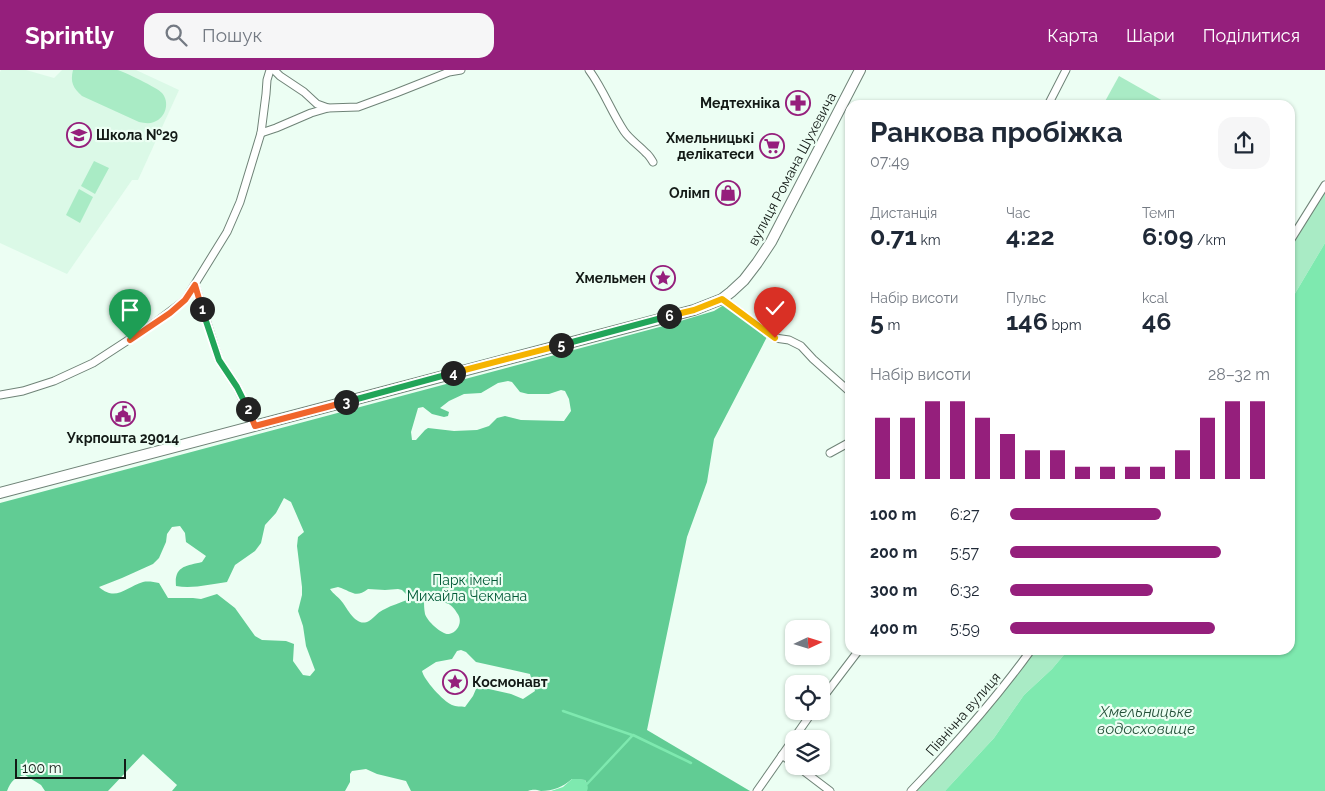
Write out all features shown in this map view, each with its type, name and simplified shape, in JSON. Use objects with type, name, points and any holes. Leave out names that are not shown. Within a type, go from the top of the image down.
[{"type":"main road","name":"вулиця Романа Шухевича","points":[[0,493],[694,310],[722,299],[744,280],[771,242],[858,71]]},
{"type":"street","points":[[0,395],[23,391],[54,381],[93,363],[170,313],[185,300],[227,232],[240,202],[261,133],[267,80],[270,70]]},
{"type":"street","points":[[274,70],[317,104],[328,108]]},
{"type":"street","points":[[261,133],[328,108],[358,107],[449,72],[461,70]]},
{"type":"street","points":[[589,70],[605,94],[623,131],[628,138],[646,152],[653,162]]},
{"type":"street","points":[[1051,100],[1066,70]]},
{"type":"street","points":[[1295,233],[1325,185]]},
{"type":"street","points":[[195,285],[219,360],[237,387],[255,426]]},
{"type":"street","points":[[722,299],[775,338],[789,340],[801,346],[845,388]]},
{"type":"street","points":[[830,453],[845,445]]},
{"type":"street","points":[[830,688],[855,655]]},
{"type":"street","name":"Північна вулиця","points":[[911,791],[955,745],[1027,655]]},
{"type":"street","points":[[757,791],[807,720]]},
{"type":"street","points":[[808,775],[830,791]]},
{"type":"shaded area","name":"Школа №29","points":[[1,70],[26,70],[54,78],[62,70],[136,70],[179,90],[138,180],[132,180],[67,274],[0,243]]},
{"type":"shaded area","points":[[73,70],[117,70],[133,76],[162,93],[166,101],[166,109],[161,117],[154,122],[139,122],[82,96],[73,84]]},
{"type":"shaded area","points":[[1119,76],[1161,100],[1106,100]]},
{"type":"shaded area","points":[[94,161],[109,168],[95,194],[81,186]]},
{"type":"shaded area","points":[[79,189],[93,197],[80,223],[66,215]]},
{"type":"shaded area","points":[[1325,192],[1325,243],[1295,294],[1295,240]]},
{"type":"shaded area","points":[[1031,655],[1064,655],[1052,669],[1024,695],[994,738],[945,791],[917,791],[979,722]]},
{"type":"green space","name":"Парк імені Михайла Чекмана","points":[[727,303],[769,333],[714,439],[707,482],[687,537],[647,730],[750,791],[587,791],[585,780],[572,779],[558,788],[545,791],[411,791],[406,781],[377,774],[366,769],[352,771],[350,782],[345,791],[172,791],[177,785],[143,754],[108,791],[45,791],[41,785],[25,775],[14,780],[7,791],[0,791],[0,503],[714,311]],"holes":[[[512,382],[520,392],[528,394],[549,394],[561,390],[565,391],[569,399],[571,411],[564,421],[521,420],[505,416],[497,418],[489,426],[477,430],[454,431],[428,428],[416,440],[412,440],[411,432],[418,408],[423,407],[432,414],[448,416],[449,412],[440,408],[449,401],[464,394],[481,393],[498,383]],[[284,498],[291,502],[304,532],[298,537],[297,546],[302,587],[298,611],[303,626],[306,646],[315,670],[310,676],[303,675],[293,661],[294,644],[286,641],[262,640],[255,636],[235,608],[217,594],[201,599],[168,598],[159,583],[149,582],[143,582],[116,593],[105,591],[99,587],[153,564],[159,558],[166,542],[167,534],[172,527],[180,526],[185,533],[186,542],[206,556],[202,562],[182,568],[177,574],[176,586],[195,587],[227,582],[235,565],[255,551],[261,543],[265,525],[276,513]],[[338,587],[356,594],[368,589],[398,589],[408,596],[407,600],[390,606],[365,623],[353,617],[330,589]],[[429,597],[447,603],[452,607],[459,616],[460,622],[455,631],[446,634],[432,624],[425,614],[424,598]],[[461,650],[466,652],[476,662],[530,674],[535,691],[523,699],[511,694],[480,687],[476,689],[465,707],[454,706],[434,690],[422,671],[436,662],[452,659],[457,651]]]},
{"type":"water","name":"Хмельницьке водосховище","points":[[1325,243],[1325,791],[945,791],[994,738],[1024,695],[1052,669],[1064,655],[1295,655],[1295,294]]},
{"type":"water","points":[[572,779],[585,780],[588,787],[587,791],[551,791],[563,787]]},
{"type":"waterway","points":[[563,711],[632,735]]},
{"type":"waterway","points":[[587,784],[633,735],[691,763]]},
{"type":"place","name":"Медтехнiка","points":[[798,103]]},
{"type":"place","name":"Школа №29","points":[[79,135]]},
{"type":"place","name":"Хмельницькі делікатеси","points":[[772,146]]},
{"type":"place","name":"Олімп","points":[[728,193]]},
{"type":"place","name":"Хмельмен","points":[[663,278]]},
{"type":"place","name":"Укрпошта 29014","points":[[123,414]]},
{"type":"place","name":"Космонавт","points":[[455,682]]},
{"type":"route","points":[[130,340],[170,313],[185,300],[195,285],[219,360],[237,387],[255,426],[694,310],[722,299],[775,338]]}]
